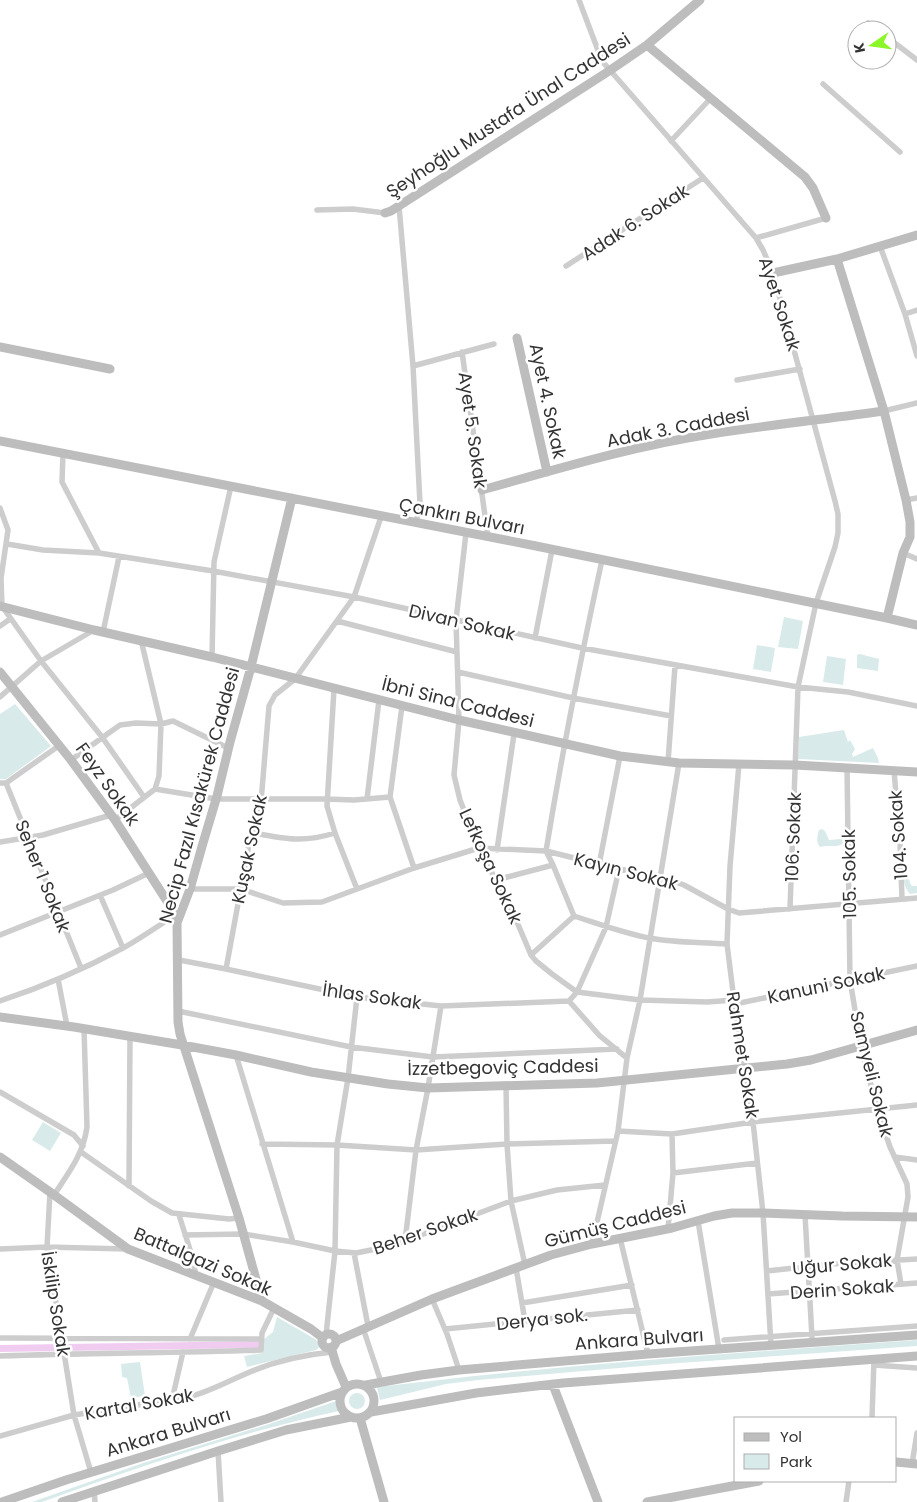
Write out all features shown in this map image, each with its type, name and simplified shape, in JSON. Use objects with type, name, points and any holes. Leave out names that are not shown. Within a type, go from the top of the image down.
[{"type":"street","name":"Ayet Sokak","points":[[579,0],[602,61],[609,71],[756,238],[774,274],[836,501],[839,524],[835,547],[816,603],[798,687]]},
{"type":"street","name":"Şeyhoğlu Mustafa Ünal Caddesi","points":[[317,210],[392,211],[609,71],[647,44],[700,0]]},
{"type":"street","points":[[647,44],[805,177],[813,188],[826,218],[756,238]]},
{"type":"street","points":[[897,45],[917,60]]},
{"type":"street","points":[[822,84],[900,152]]},
{"type":"street","points":[[671,141],[711,98]]},
{"type":"street","name":"Adak 6. Sokak","points":[[566,266],[703,178]]},
{"type":"street","points":[[399,206],[413,366],[420,504],[416,523]]},
{"type":"street","points":[[774,274],[836,259],[917,235]]},
{"type":"street","points":[[880,246],[905,314],[917,356]]},
{"type":"street","points":[[836,259],[884,411],[910,522],[910,538],[903,554],[887,618]]},
{"type":"street","points":[[905,314],[917,310]]},
{"type":"street","name":"Ayet 4. Sokak","points":[[517,338],[546,472]]},
{"type":"street","points":[[413,366],[494,344]]},
{"type":"street","points":[[0,347],[110,369]]},
{"type":"street","name":"Ayet 5. Sokak","points":[[462,352],[488,537]]},
{"type":"street","points":[[737,380],[800,369]]},
{"type":"street","points":[[884,411],[917,403]]},
{"type":"street","name":"Adak 3. Caddesi","points":[[482,490],[636,448],[710,434],[884,411]]},
{"type":"street","name":"Çankırı Bulvarı","points":[[0,441],[488,537],[917,625]]},
{"type":"street","points":[[63,454],[62,482],[98,554]]},
{"type":"street","points":[[212,657],[214,562],[231,486]]},
{"type":"street","name":"Necip Fazıl Kısakürek Caddesi","points":[[262,1302],[239,1218],[182,1044],[178,1011],[176,919],[190,889],[216,799],[251,667],[292,498]]},
{"type":"street","points":[[906,500],[917,498]]},
{"type":"street","points":[[0,508],[8,527],[1,578],[1,606],[41,661],[102,737],[144,797]]},
{"type":"street","name":"Kuşak Sokak","points":[[226,969],[250,844],[260,814],[269,706],[275,695],[295,679],[354,598],[381,517]]},
{"type":"street","name":"Lefkoşa Sokak","points":[[466,533],[456,620],[459,720],[454,776],[460,800],[479,848],[514,914],[531,955],[552,974],[577,992]]},
{"type":"street","name":"Divan Sokak","points":[[7,544],[43,550],[98,554],[213,572],[354,598],[582,648],[675,666],[798,687],[848,692],[917,706]]},
{"type":"street","points":[[535,638],[552,550]]},
{"type":"street","points":[[903,554],[917,559]]},
{"type":"street","points":[[0,697],[41,661],[99,631],[119,557]]},
{"type":"street","points":[[602,560],[582,648],[546,851],[554,865],[574,916],[606,927],[649,938],[727,944]]},
{"type":"street","name":"İbni Sina Caddesi","points":[[1,606],[212,657],[514,734],[620,756],[679,763],[795,765],[917,772]]},
{"type":"street","points":[[0,626],[10,619]]},
{"type":"street","points":[[337,620],[457,652]]},
{"type":"street","points":[[0,842],[28,838],[113,818],[154,789],[159,776],[161,724],[141,640]]},
{"type":"street","points":[[668,762],[675,666]]},
{"type":"street","name":"Feyz Sokak","points":[[0,672],[60,745],[113,818],[176,919]]},
{"type":"street","points":[[458,672],[573,698],[671,716]]},
{"type":"street","name":"106. Sokak","points":[[790,909],[798,687]]},
{"type":"street","points":[[334,689],[326,799],[335,833],[358,889]]},
{"type":"street","points":[[367,799],[379,700]]},
{"type":"street","points":[[402,706],[390,797],[414,868]]},
{"type":"street","points":[[71,760],[120,725],[136,723],[161,724],[173,721],[228,748]]},
{"type":"street","points":[[497,850],[514,734]]},
{"type":"street","points":[[3,783],[60,745]]},
{"type":"street","points":[[599,865],[620,756]]},
{"type":"street","points":[[592,1244],[618,1132],[627,1058],[640,1000],[679,763]]},
{"type":"street","name":"Rahmet Sokak","points":[[739,764],[730,866],[727,944],[753,1122],[763,1213],[770,1340]]},
{"type":"street","name":"105. Sokak","points":[[847,768],[850,980]]},
{"type":"street","name":"104. Sokak","points":[[894,770],[902,899]]},
{"type":"street","name":"Seher 1 Sokak","points":[[3,783],[28,838],[81,968]]},
{"type":"street","points":[[154,789],[216,799],[354,800],[390,797]]},
{"type":"street","points":[[254,833],[301,840],[335,833]]},
{"type":"street","points":[[190,889],[241,889],[283,903],[322,902],[414,868],[479,848]]},
{"type":"street","name":"Kayın Sokak","points":[[479,848],[546,851],[619,870],[659,876],[684,885],[739,913],[917,898]]},
{"type":"street","points":[[496,880],[554,865]]},
{"type":"street","points":[[619,870],[606,927],[577,992],[569,1001],[599,1035],[627,1058]]},
{"type":"street","points":[[0,935],[149,873]]},
{"type":"street","points":[[100,895],[122,948]]},
{"type":"street","points":[[531,955],[574,916]]},
{"type":"street","points":[[0,1001],[58,979],[176,919]]},
{"type":"street","name":"İhlas Sokak","points":[[178,960],[358,997],[441,1006],[569,1001]]},
{"type":"street","name":"Kanuni Sokak","points":[[577,992],[640,1000],[735,1002],[917,966]]},
{"type":"street","points":[[58,979],[67,1026]]},
{"type":"street","name":"Samyeli Sokak","points":[[850,980],[861,1046],[876,1109],[908,1189],[897,1260],[901,1284]]},
{"type":"street","points":[[325,1336],[335,1251],[337,1145],[358,997]]},
{"type":"street","points":[[405,1241],[416,1150],[441,1006]]},
{"type":"street","points":[[178,1011],[351,1047],[433,1057],[616,1049]]},
{"type":"street","name":"İzzetbegoviç Caddesi","points":[[0,1017],[182,1044],[291,1068],[348,1078],[428,1088],[585,1084],[806,1061],[917,1030]]},
{"type":"street","points":[[52,1193],[82,1149],[87,1128],[84,1029]]},
{"type":"street","points":[[129,1186],[130,1036]]},
{"type":"street","points":[[236,1055],[293,1242]]},
{"type":"street","points":[[506,1085],[507,1144],[511,1201],[525,1320]]},
{"type":"street","points":[[0,1092],[74,1135],[82,1149],[129,1186],[165,1210],[179,1215],[239,1218]]},
{"type":"street","points":[[618,1132],[672,1134],[753,1122],[917,1105]]},
{"type":"street","points":[[668,1229],[673,1173],[672,1134]]},
{"type":"street","points":[[262,1144],[337,1145],[416,1150],[616,1140]]},
{"type":"street","name":"Battalgazi Sokak","points":[[0,1157],[128,1249],[262,1302],[325,1336],[322,1342],[324,1346],[333,1347]]},
{"type":"street","points":[[895,1157],[917,1160]]},
{"type":"street","points":[[673,1173],[757,1163]]},
{"type":"street","name":"Beher Sokak","points":[[186,1236],[243,1234],[354,1253],[405,1241],[511,1201],[557,1190],[605,1185]]},
{"type":"street","name":"İskilip Sokak","points":[[52,1193],[47,1247],[74,1415],[90,1469]]},
{"type":"street","name":"Gümüş Caddesi","points":[[333,1347],[366,1327],[432,1299],[520,1266],[592,1244],[668,1229],[722,1214],[763,1213],[917,1217]]},
{"type":"street","points":[[179,1215],[196,1275]]},
{"type":"street","points":[[805,1215],[812,1338],[917,1326]]},
{"type":"street","points":[[698,1221],[719,1349]]},
{"type":"street","points":[[620,1238],[648,1354]]},
{"type":"street","points":[[0,1250],[47,1247],[128,1249]]},
{"type":"street","points":[[354,1253],[366,1327],[381,1382]]},
{"type":"street","name":"Uğur Sokak","points":[[767,1271],[808,1266],[917,1259]]},
{"type":"street","points":[[190,1339],[214,1282]]},
{"type":"street","name":"Derin Sokak","points":[[768,1294],[917,1284]]},
{"type":"street","points":[[522,1303],[632,1285]]},
{"type":"street","points":[[432,1299],[459,1370]]},
{"type":"street","points":[[0,1356],[63,1353],[261,1350],[262,1332],[274,1308]]},
{"type":"street","name":"Derya sok.","points":[[445,1329],[638,1310]]},
{"type":"street","name":"Ankara Bulvarı","points":[[366,1385],[459,1370],[719,1349],[770,1340],[917,1335]]},
{"type":"street","points":[[0,1338],[61,1340],[261,1340]]},
{"type":"street","points":[[724,1340],[770,1340]]},
{"type":"street","points":[[333,1347],[344,1389],[340,1400],[344,1412],[355,1417],[371,1412],[374,1404],[374,1395],[366,1385],[356,1383],[344,1389]]},
{"type":"street","name":"Kartal Sokak","points":[[2,1434],[74,1415],[200,1394],[268,1365],[333,1347]]},
{"type":"street","points":[[172,1400],[183,1352]]},
{"type":"street","name":"Ankara Bulvarı","points":[[371,1412],[476,1393],[553,1385],[874,1362],[917,1356]]},
{"type":"street","points":[[872,1417],[874,1362],[917,1368]]},
{"type":"street","points":[[553,1385],[598,1502]]},
{"type":"street","name":"Ankara Bulvarı","points":[[2,1502],[66,1480],[266,1418],[344,1389]]},
{"type":"street","points":[[355,1417],[383,1502]]},
{"type":"street","name":"Ankara Bulvarı","points":[[62,1502],[218,1450],[304,1426],[355,1417]]},
{"type":"street","points":[[897,1462],[914,1464],[917,1433]]},
{"type":"street","points":[[218,1450],[222,1502]]},
{"type":"street","points":[[647,1502],[675,1499],[754,1482]]},
{"type":"street","points":[[846,1502],[848,1482]]},
{"type":"street","points":[[94,1491],[95,1502]]},
{"type":"green space","points":[[784,617],[803,621],[798,649],[778,647]]},
{"type":"green space","points":[[757,645],[775,648],[771,672],[753,669]]},
{"type":"green space","points":[[860,654],[879,659],[878,671],[857,668],[857,655]]},
{"type":"green space","points":[[827,656],[846,659],[843,685],[823,682]]},
{"type":"green space","points":[[15,704],[51,746],[6,779],[0,779],[0,714]]},
{"type":"green space","points":[[844,730],[848,742],[850,740],[855,749],[852,754],[853,757],[873,748],[879,763],[798,759],[799,737]]},
{"type":"green space","points":[[822,829],[829,840],[840,839],[843,833],[846,835],[845,842],[836,846],[820,847],[817,837],[819,830]]},
{"type":"green space","points":[[906,874],[912,886],[917,886],[917,893],[910,894],[907,889],[904,882]]},
{"type":"green space","points":[[43,1122],[61,1133],[50,1151],[32,1140]]},
{"type":"green space","points":[[277,1317],[315,1339],[321,1346],[316,1350],[247,1367],[244,1356],[262,1353],[263,1340],[273,1332]]},
{"type":"green space","points":[[917,1340],[917,1346],[478,1380],[446,1384],[380,1400],[377,1387],[580,1366]]},
{"type":"green space","points":[[140,1362],[145,1396],[131,1398],[127,1378],[122,1377],[121,1364]]},
{"type":"green space","points":[[354,1393],[360,1393],[365,1398],[363,1407],[354,1409],[349,1404],[349,1398]]},
{"type":"green space","points":[[336,1401],[339,1411],[226,1440],[42,1502],[32,1502],[143,1463]]},
{"type":"shaded area","points":[[260,1341],[260,1348],[0,1352],[0,1345]]}]
